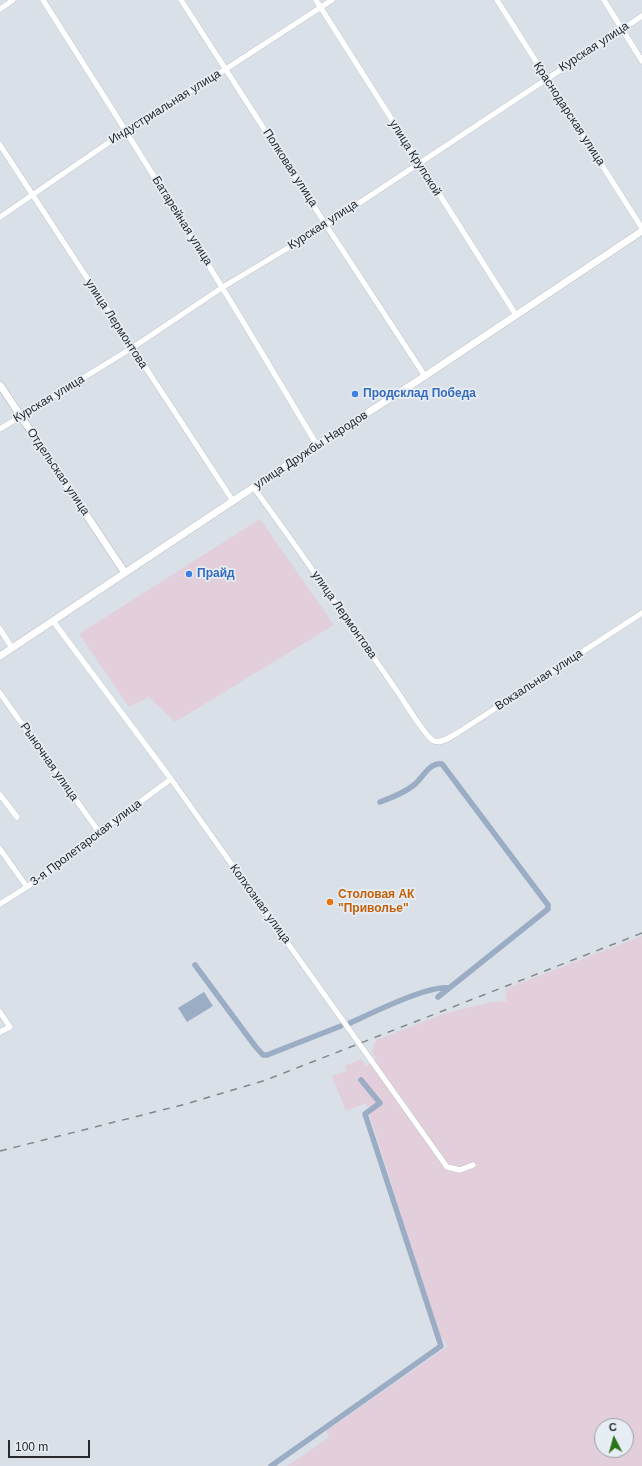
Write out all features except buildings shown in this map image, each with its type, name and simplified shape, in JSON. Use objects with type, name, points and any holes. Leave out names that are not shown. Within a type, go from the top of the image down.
[{"type":"street","points":[[0,9],[13,0]]},
{"type":"street","name":"Батарейная улица","points":[[43,0],[127,130],[317,445]]},
{"type":"street","name":"Полковая улица","points":[[181,0],[425,376]]},
{"type":"street","name":"улица Крупской","points":[[316,0],[516,315]]},
{"type":"street","name":"Индустриальная улица","points":[[0,217],[127,130],[226,69],[332,0]]},
{"type":"street","name":"Краснодарская улица","points":[[497,0],[642,228]]},
{"type":"street","points":[[604,0],[642,61]]},
{"type":"street","name":"Курская улица","points":[[0,429],[132,348],[223,288],[326,225],[418,162],[642,16]]},
{"type":"street","name":"улица Лермонтова","points":[[0,145],[232,502]]},
{"type":"street","name":"улица Дружбы Народов","points":[[0,656],[642,231]]},
{"type":"street","name":"Отдельская улица","points":[[0,385],[125,573]]},
{"type":"street","name":"улица Лермонтова","points":[[254,488],[326,588],[430,738],[435,741]]},
{"type":"street","points":[[116,560],[127,565],[141,562]]},
{"type":"street","points":[[114,580],[118,571],[116,560]]},
{"type":"street","name":"Вокзальная улица","points":[[435,741],[442,741],[459,732],[642,613]]},
{"type":"street","name":"Колхозная улица","points":[[53,621],[171,779],[447,1167],[460,1170],[473,1165]]},
{"type":"street","points":[[0,629],[12,648]]},
{"type":"street","name":"Рыночная улица","points":[[0,693],[99,832]]},
{"type":"street","name":"3-я Пролетарская улица","points":[[0,904],[27,887],[171,779]]},
{"type":"street","points":[[0,795],[16,817]]},
{"type":"street","points":[[0,849],[27,887]]},
{"type":"street","points":[[0,1012],[10,1027],[0,1032]]},
{"type":"shaded area","points":[[260,519],[334,625],[175,722],[149,697],[129,707],[79,634]]},
{"type":"shaded area","points":[[642,936],[642,1466],[287,1466],[329,1437],[326,1431],[448,1346],[439,1335],[366,1103],[346,1111],[332,1076],[347,1071],[345,1066],[361,1059],[366,1066],[376,1059],[372,1052],[376,1040],[443,1014],[491,1002],[507,1001],[505,989]]},
{"type":"water","points":[[204,992],[213,1006],[187,1022],[178,1008]]},
{"type":"waterway","points":[[380,802],[393,797],[414,785],[433,765],[442,764],[548,905],[548,909],[438,997]]},
{"type":"waterway","points":[[195,965],[263,1055],[267,1055],[341,1026]]},
{"type":"waterway","points":[[350,1023],[414,995],[440,988],[449,988]]},
{"type":"waterway","points":[[271,1466],[441,1346],[365,1114],[380,1103],[361,1080]]},
{"type":"railway","points":[[0,1151],[186,1104],[266,1080],[642,933]]},
{"type":"place","name":"Продсклад Победа","points":[[355,394]]},
{"type":"place","name":"Прайд","points":[[189,574]]},
{"type":"place","name":"Столовая АК \"Приволье\"","points":[[330,902]]}]
